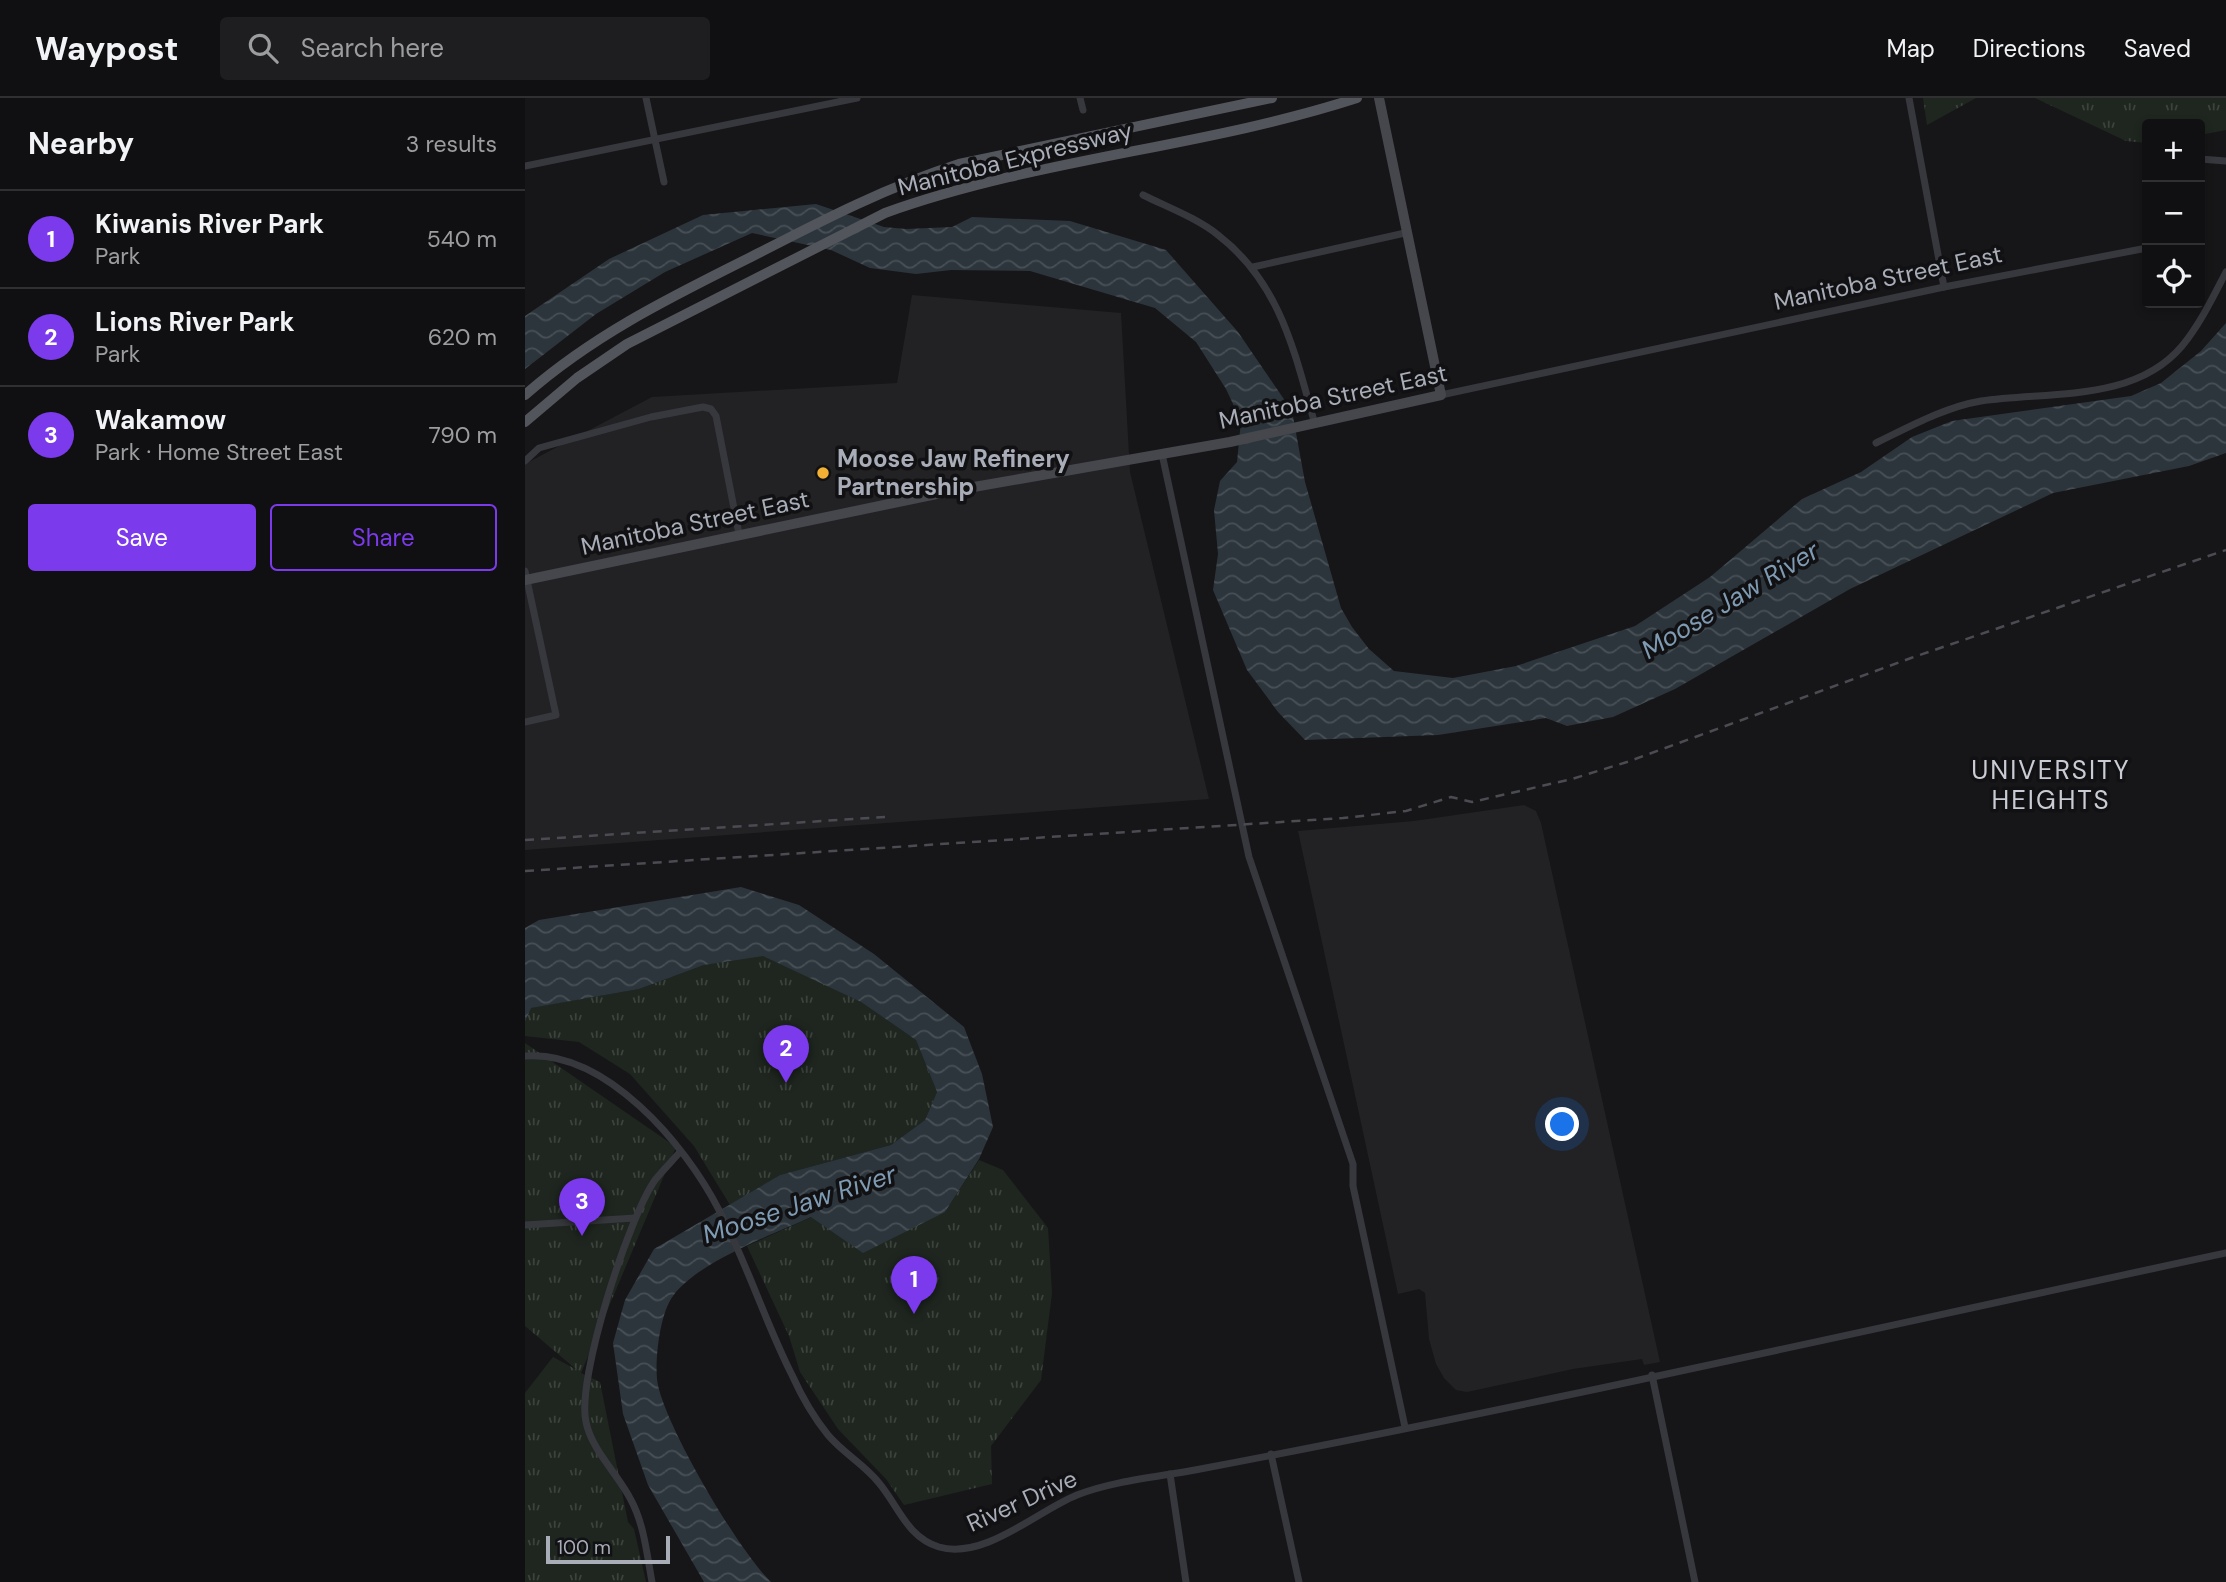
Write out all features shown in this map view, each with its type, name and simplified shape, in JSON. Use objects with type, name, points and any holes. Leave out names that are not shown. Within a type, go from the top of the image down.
[{"type":"main road","name":"Manitoba Expressway","points":[[525,395],[564,360],[619,324],[859,202],[913,179],[959,164],[1272,98]]},
{"type":"main road","name":"Manitoba Expressway","points":[[525,422],[577,378],[627,344],[885,213],[922,200],[999,180],[1270,123],[1357,98]]},
{"type":"street","points":[[646,98],[664,182]]},
{"type":"street","points":[[525,166],[857,98]]},
{"type":"street","points":[[1080,98],[1083,110]]},
{"type":"street","points":[[1378,98],[1441,395]]},
{"type":"street","points":[[1909,98],[1944,287]]},
{"type":"street","points":[[2205,159],[2226,161]]},
{"type":"street","points":[[1143,195],[1217,234],[1253,267],[1287,327],[1314,421]]},
{"type":"street","points":[[1253,267],[1405,233]]},
{"type":"street","name":"Manitoba Street East","points":[[526,580],[951,491],[1230,442],[1314,421],[1944,287],[2142,249]]},
{"type":"street","points":[[1876,443],[1928,418],[1978,402],[2077,392],[2136,381],[2181,347],[2205,312],[2226,272]]},
{"type":"street","points":[[525,461],[538,448],[651,417],[703,407],[711,409],[716,416],[739,534]]},
{"type":"street","points":[[1162,454],[1249,857],[1353,1164],[1355,1192],[1405,1427]]},
{"type":"street","points":[[525,722],[556,715],[526,580]]},
{"type":"street","points":[[525,1056],[544,1055],[573,1061],[629,1094],[680,1152],[655,1181],[635,1218],[594,1340],[584,1400],[586,1423],[595,1444],[632,1501],[652,1582]]},
{"type":"street","name":"River Drive","points":[[680,1152],[719,1211],[792,1376],[828,1435],[874,1477],[908,1527],[926,1542],[946,1549],[974,1546],[1021,1526],[1081,1493],[1396,1430],[2226,1254]]},
{"type":"street","points":[[525,1225],[635,1218]]},
{"type":"street","points":[[1652,1375],[1695,1582]]},
{"type":"street","points":[[1271,1454],[1299,1582]]},
{"type":"street","points":[[1170,1474],[1186,1582]]},
{"type":"shaded area","name":"Moose Jaw Refinery Partnership","points":[[912,295],[1121,313],[1130,472],[1209,799],[525,850],[525,464],[652,397],[897,383]]},
{"type":"shaded area","points":[[1524,805],[1536,811],[1541,823],[1660,1362],[1644,1365],[1642,1359],[1573,1369],[1467,1392],[1456,1390],[1444,1378],[1436,1364],[1429,1339],[1425,1293],[1419,1289],[1398,1294],[1298,831],[1414,821]]},
{"type":"green space","points":[[1923,98],[1976,98],[1927,125]]},
{"type":"green space","points":[[2035,98],[2226,98],[2226,130],[2205,134],[2205,119],[2142,119],[2142,143],[2126,141]]},
{"type":"green space","points":[[763,955],[861,1002],[916,1040],[937,1092],[925,1120],[891,1145],[780,1175],[730,1205],[694,1146],[630,1074],[579,1042],[525,1036],[525,1022],[530,1008],[639,989],[704,965]]},
{"type":"green space","points":[[525,1043],[676,1147],[581,1373],[600,1382],[628,1522],[634,1529],[646,1582],[525,1582],[525,1393],[553,1357],[577,1370],[525,1326]]},
{"type":"green space","points":[[979,1160],[1003,1170],[1048,1228],[1052,1293],[1041,1380],[991,1446],[992,1484],[904,1505],[886,1479],[838,1429],[800,1372],[789,1336],[747,1246],[812,1217],[945,1212]]},
{"type":"water","name":"Moose Jaw River","points":[[816,204],[884,227],[906,229],[952,227],[972,217],[1070,221],[1166,250],[1238,332],[1292,411],[1305,482],[1341,608],[1369,649],[1394,671],[1453,678],[1516,666],[1635,626],[1710,577],[1802,499],[1861,472],[1912,437],[1952,421],[2131,396],[2161,383],[2201,351],[2226,323],[2226,453],[2189,466],[2053,493],[1850,589],[1675,689],[1613,717],[1567,726],[1546,718],[1438,735],[1305,740],[1278,712],[1247,670],[1213,590],[1218,554],[1214,510],[1220,481],[1237,462],[1241,421],[1226,389],[1196,342],[1155,308],[1030,271],[951,270],[916,274],[870,268],[831,250],[752,233],[665,272],[596,314],[525,369],[525,316],[609,259],[703,215]]},
{"type":"water","name":"Moose Jaw River","points":[[741,887],[799,905],[874,954],[964,1027],[982,1074],[993,1127],[979,1159],[945,1212],[863,1253],[811,1217],[717,1261],[699,1272],[673,1296],[665,1313],[658,1348],[657,1379],[662,1398],[687,1454],[722,1516],[757,1567],[771,1582],[704,1582],[648,1485],[623,1414],[613,1343],[625,1300],[654,1249],[780,1175],[891,1145],[925,1120],[937,1092],[916,1040],[861,1002],[763,956],[704,965],[639,989],[531,1008],[525,1022],[525,928],[539,920]]},
{"type":"railway","points":[[525,871],[1343,818],[1406,811],[1451,797],[1472,802],[1572,779],[1627,762],[1911,658],[2226,550]]},
{"type":"railway","points":[[525,840],[885,817]]},
{"type":"place","name":"Moose Jaw Refinery Partnership","points":[[823,473]]},
{"type":"place","name":"Lions River Park","points":[[786,1083]]},
{"type":"place","name":"Wakamow","points":[[582,1236]]},
{"type":"place","name":"Kiwanis River Park","points":[[914,1314]]},
{"type":"district","name":"UNIVERSITY HEIGHTS","points":[[2051,785]]}]
